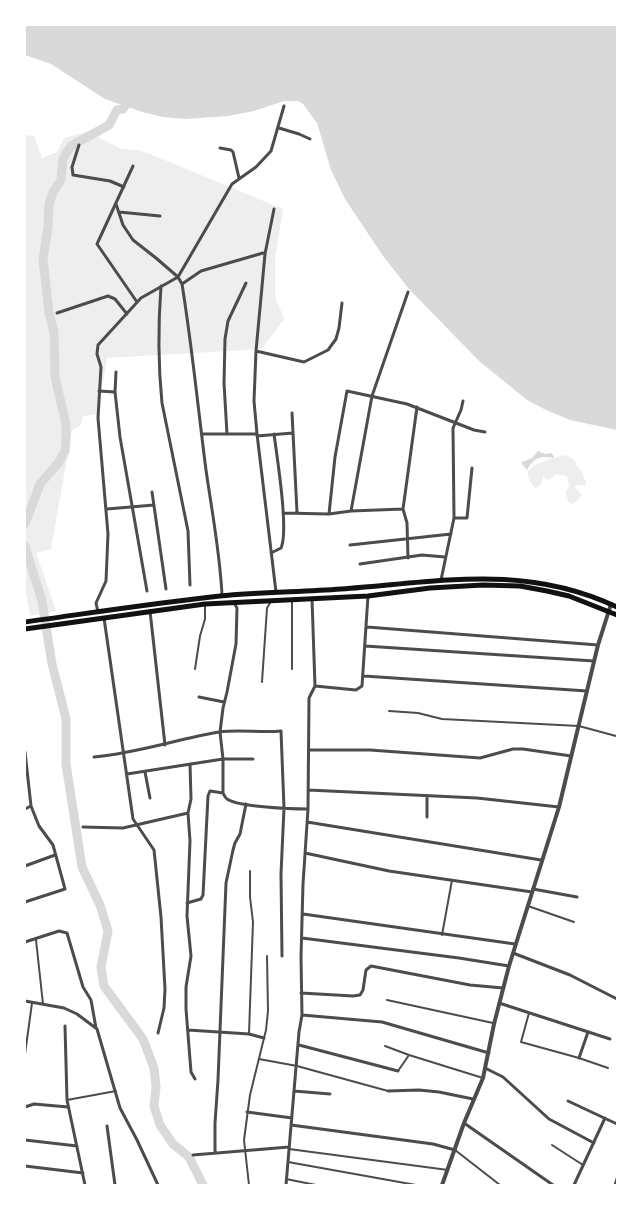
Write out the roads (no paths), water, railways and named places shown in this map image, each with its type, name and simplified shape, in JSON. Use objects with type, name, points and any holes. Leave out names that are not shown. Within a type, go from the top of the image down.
[{"type":"main road","points":[[25,622],[134,606],[222,596],[481,578],[533,581],[561,587],[614,606]]},
{"type":"main road","points":[[25,629],[205,604],[368,596],[456,586],[520,586],[569,596],[617,615]]},
{"type":"street","points":[[98,612],[96,603],[106,581],[107,509],[98,418],[101,367],[98,345],[141,298],[178,277],[234,181],[256,167],[271,151],[284,106]]},
{"type":"street","points":[[279,128],[310,139]]},
{"type":"street","points":[[79,145],[72,167],[73,176],[110,181],[124,187]]},
{"type":"street","points":[[220,148],[233,152],[239,178]]},
{"type":"street","points":[[134,166],[98,244],[137,302]]},
{"type":"street","points":[[116,204],[123,225],[133,240],[178,277],[182,284],[218,547],[222,596]]},
{"type":"street","points":[[274,209],[265,254],[256,351],[254,401],[276,592]]},
{"type":"street","points":[[118,212],[160,216]]},
{"type":"street","points":[[182,284],[201,271],[263,252],[265,254]]},
{"type":"street","points":[[227,434],[224,383],[225,339],[228,321],[246,283]]},
{"type":"street","points":[[161,286],[158,330],[160,383],[162,403],[188,531],[190,585]]},
{"type":"street","points":[[351,511],[372,396],[408,292]]},
{"type":"street","points":[[57,313],[108,296],[115,299],[126,314]]},
{"type":"street","points":[[256,351],[304,362],[328,350],[336,339],[342,303]]},
{"type":"street","points":[[116,372],[115,392],[120,437],[147,591]]},
{"type":"street","points":[[99,391],[115,392]]},
{"type":"street","points":[[329,514],[335,457],[347,391],[417,407],[474,430],[486,432]]},
{"type":"street","points":[[441,580],[454,518],[452,431],[463,401]]},
{"type":"street","points":[[408,558],[407,523],[403,509],[417,407]]},
{"type":"street","points":[[292,413],[297,512]]},
{"type":"street","points":[[202,434],[257,435],[293,433]]},
{"type":"street","points":[[271,553],[283,546],[283,513],[274,434]]},
{"type":"street","points":[[454,518],[467,518],[472,468]]},
{"type":"street","points":[[152,492],[166,589]]},
{"type":"street","points":[[107,509],[154,505]]},
{"type":"street","points":[[283,513],[329,514],[351,511],[403,509]]},
{"type":"street","points":[[350,545],[451,534]]},
{"type":"street","points":[[360,564],[422,555],[445,557]]},
{"type":"street","points":[[315,686],[356,690],[362,686],[368,596]]},
{"type":"street","points":[[286,1185],[302,1015],[302,938],[308,809],[309,698],[315,686],[312,598]]},
{"type":"street","points":[[234,602],[237,608],[236,644],[220,732],[223,759],[223,792],[229,800],[246,804],[308,809]]},
{"type":"street","points":[[442,1185],[473,1099],[483,1078],[494,1024],[515,944],[558,807],[598,645],[609,612],[614,606]]},
{"type":"street","points":[[150,611],[165,745]]},
{"type":"street","points":[[104,618],[134,819],[154,850],[161,917],[165,989],[164,1008],[158,1033]]},
{"type":"street","points":[[367,627],[598,645]]},
{"type":"street","points":[[365,646],[594,661]]},
{"type":"street","points":[[364,676],[587,691]]},
{"type":"street","points":[[199,696],[224,702]]},
{"type":"street","points":[[94,757],[165,745],[220,732],[266,733],[281,731],[284,808],[280,874],[282,956]]},
{"type":"street","points":[[309,750],[370,750],[480,758],[513,749],[523,749],[571,756]]},
{"type":"street","points":[[25,752],[32,806],[38,826],[53,845],[65,889],[25,902]]},
{"type":"street","points":[[126,774],[223,759],[253,759]]},
{"type":"street","points":[[190,764],[188,903],[191,956],[186,987],[186,1009],[191,1072],[195,1079]]},
{"type":"street","points":[[145,772],[150,798]]},
{"type":"street","points":[[308,790],[477,798],[558,807]]},
{"type":"street","points":[[188,903],[201,899],[203,895],[208,796],[210,791],[223,792]]},
{"type":"street","points":[[427,796],[427,817]]},
{"type":"street","points":[[215,1152],[226,883],[235,842],[240,834],[246,804]]},
{"type":"street","points":[[25,809],[32,806]]},
{"type":"street","points":[[83,827],[123,828],[188,814]]},
{"type":"street","points":[[307,822],[542,860]]},
{"type":"street","points":[[305,853],[389,871],[577,897]]},
{"type":"street","points":[[25,866],[56,855]]},
{"type":"street","points":[[303,914],[515,944]]},
{"type":"street","points":[[25,942],[59,931],[65,932],[68,936],[83,987],[90,1000],[96,1029],[120,1108],[138,1140],[158,1185]]},
{"type":"street","points":[[302,938],[509,966]]},
{"type":"street","points":[[513,953],[570,975],[617,999]]},
{"type":"street","points":[[301,993],[360,995],[363,990],[366,970],[371,966],[470,985],[503,988]]},
{"type":"street","points":[[25,1001],[64,1008],[76,1014],[96,1029]]},
{"type":"street","points":[[500,1003],[610,1040]]},
{"type":"street","points":[[302,1015],[382,1022],[489,1053]]},
{"type":"street","points":[[66,1026],[67,1100],[85,1185]]},
{"type":"street","points":[[188,1030],[249,1034],[264,1038]]},
{"type":"street","points":[[579,1058],[588,1032]]},
{"type":"street","points":[[299,1045],[398,1071]]},
{"type":"street","points":[[485,1068],[503,1077],[549,1119],[594,1143]]},
{"type":"street","points":[[294,1090],[330,1094]]},
{"type":"street","points":[[388,1091],[419,1090],[473,1099]]},
{"type":"street","points":[[568,1100],[617,1124]]},
{"type":"street","points":[[25,1107],[34,1104],[68,1107]]},
{"type":"street","points":[[248,1112],[292,1118]]},
{"type":"street","points":[[574,1185],[605,1118]]},
{"type":"street","points":[[464,1123],[553,1185]]},
{"type":"street","points":[[291,1125],[433,1144],[455,1150]]},
{"type":"street","points":[[107,1126],[115,1185]]},
{"type":"street","points":[[25,1140],[78,1146]]},
{"type":"street","points":[[193,1154],[289,1148]]},
{"type":"street","points":[[25,1166],[83,1173]]},
{"type":"street","points":[[615,1185],[617,1179]]},
{"type":"lane","points":[[262,682],[267,608],[272,600]]},
{"type":"lane","points":[[292,600],[292,669]]},
{"type":"lane","points":[[195,669],[200,636],[206,619],[205,604]]},
{"type":"lane","points":[[389,711],[418,713],[442,719],[579,726],[616,736]]},
{"type":"lane","points":[[249,1034],[253,922],[250,871]]},
{"type":"lane","points":[[442,935],[452,880]]},
{"type":"lane","points":[[528,906],[574,922]]},
{"type":"lane","points":[[36,939],[43,1004]]},
{"type":"lane","points":[[249,1185],[244,1140],[268,1011],[267,956]]},
{"type":"lane","points":[[388,1000],[494,1024]]},
{"type":"lane","points":[[25,1054],[32,1003]]},
{"type":"lane","points":[[529,1013],[521,1042],[608,1068]]},
{"type":"lane","points":[[385,1046],[483,1078]]},
{"type":"lane","points":[[398,1071],[410,1055]]},
{"type":"lane","points":[[259,1059],[297,1066],[388,1091]]},
{"type":"lane","points":[[67,1100],[116,1091]]},
{"type":"lane","points":[[552,1145],[584,1164]]},
{"type":"lane","points":[[289,1148],[448,1170]]},
{"type":"lane","points":[[455,1150],[500,1185]]},
{"type":"lane","points":[[288,1162],[416,1185]]},
{"type":"lane","points":[[286,1179],[316,1185]]},
{"type":"waterway","points":[[25,524],[40,484],[59,462],[65,451],[66,440],[66,424],[55,377],[54,332],[49,313],[43,259],[48,227],[49,204],[53,192],[61,180],[63,159],[71,146],[109,125],[117,110],[123,109],[125,106]]},
{"type":"waterway","points":[[25,546],[42,601],[52,664],[66,719],[66,764],[82,867],[100,905],[108,931],[101,967],[104,986],[143,1039],[154,1068],[156,1087],[154,1106],[160,1125],[173,1144],[189,1157],[203,1185]]}]
